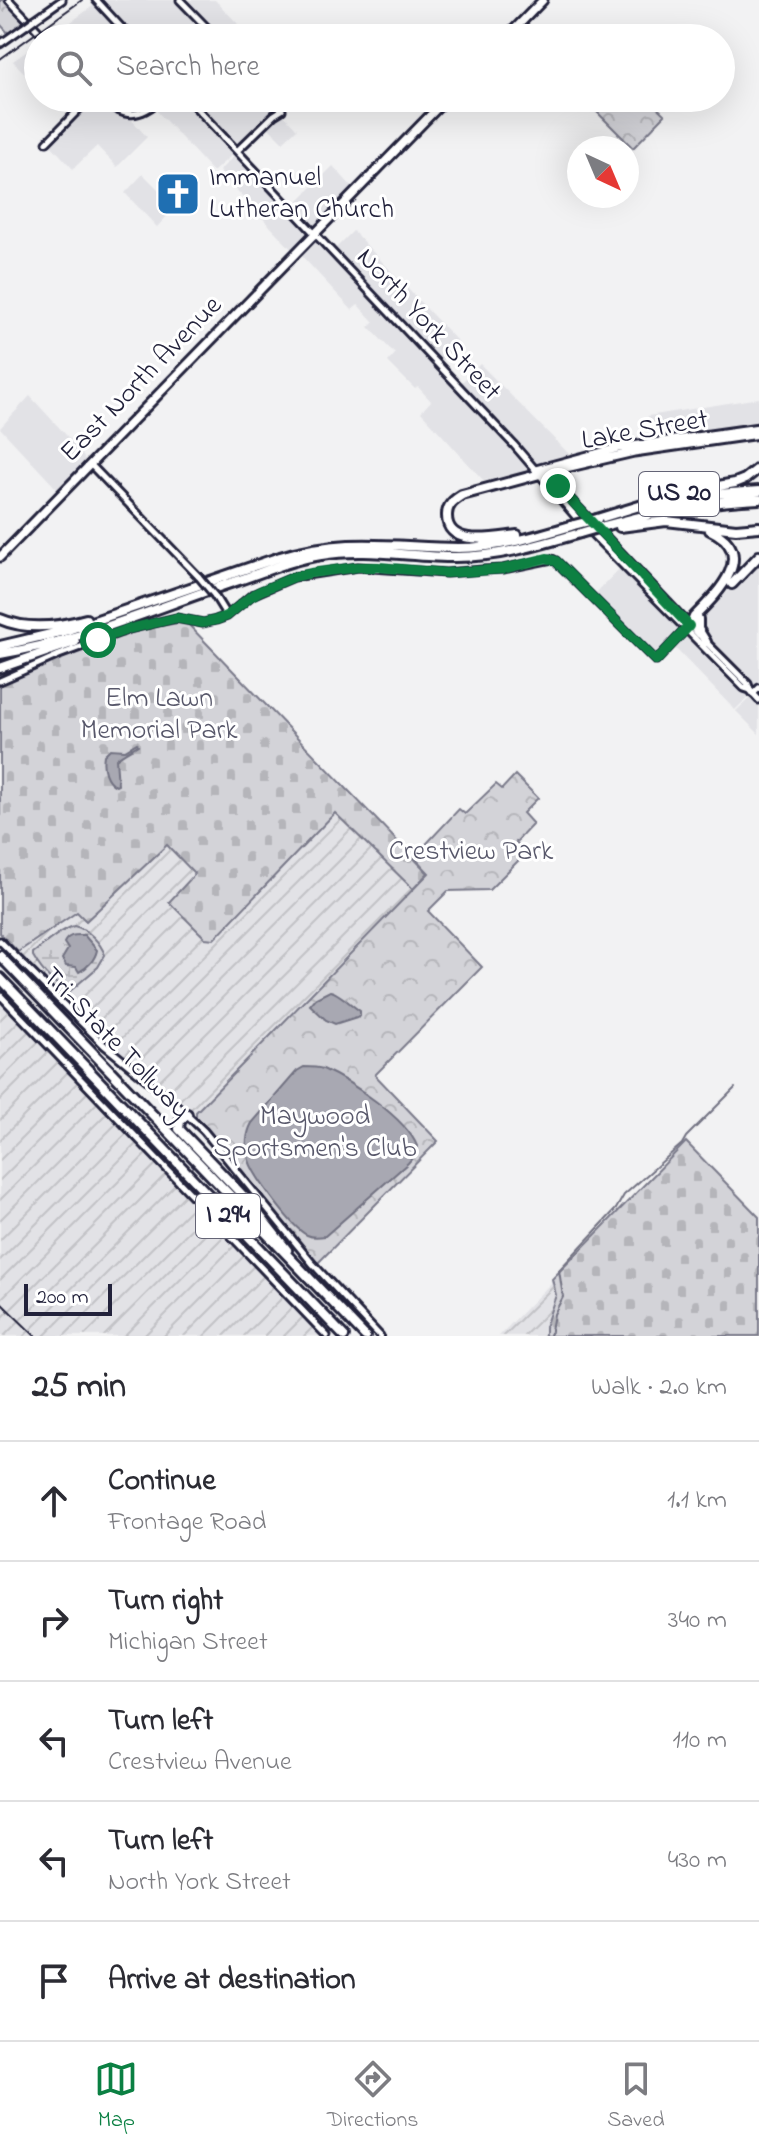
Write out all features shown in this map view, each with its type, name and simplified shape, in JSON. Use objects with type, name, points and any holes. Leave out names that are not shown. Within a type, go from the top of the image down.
[{"type":"highway","name":"US 20","points":[[600,522],[674,495],[735,483],[759,468]]},
{"type":"highway","points":[[530,538],[518,535],[466,538],[453,531],[447,517],[450,504],[462,495],[538,476]]},
{"type":"highway","points":[[0,654],[72,637],[319,555],[363,552],[436,557],[479,556],[526,548],[600,522],[703,495],[759,491]]},
{"type":"highway","points":[[600,522],[708,503],[759,499]]},
{"type":"highway","name":"US 20","points":[[600,522],[614,528],[653,521],[736,529],[759,527]]},
{"type":"highway","points":[[689,523],[722,536],[732,547],[736,563],[732,578],[692,623]]},
{"type":"highway","points":[[0,646],[68,630],[280,557],[321,547],[374,543],[461,548],[577,529]]},
{"type":"highway","points":[[692,623],[759,556]]},
{"type":"highway","points":[[0,668],[199,593]]},
{"type":"highway","points":[[0,619],[24,626],[53,626],[141,604]]},
{"type":"highway","points":[[681,618],[692,623],[706,642]]},
{"type":"highway","name":"Tri-State Tollway","points":[[0,956],[365,1336]]},
{"type":"highway","name":"Tri-State Tollway","points":[[0,978],[344,1336]]},
{"type":"highway","points":[[187,1114],[180,1121],[179,1129],[249,1202],[283,1242],[296,1264]]},
{"type":"main road","points":[[520,24],[543,0]]},
{"type":"main road","name":"East North Avenue","points":[[1,556],[433,112]]},
{"type":"main road","name":"Lake Street","points":[[538,476],[618,448],[759,428]]},
{"type":"main road","name":"Lake Street","points":[[538,476],[634,452],[757,435]]},
{"type":"main road","points":[[22,535],[32,538]]},
{"type":"street","points":[[9,0],[32,24]]},
{"type":"street","points":[[28,24],[62,0]]},
{"type":"street","points":[[97,0],[118,24]]},
{"type":"street","points":[[180,0],[203,24]]},
{"type":"street","points":[[0,44],[24,27]]},
{"type":"street","points":[[47,142],[76,112]]},
{"type":"street","name":"North York Street","points":[[200,112],[628,572],[692,623],[744,688],[752,692]]},
{"type":"street","points":[[237,151],[279,112]]},
{"type":"street","points":[[90,464],[199,577],[227,616]]},
{"type":"street","points":[[558,486],[557,477],[570,466]]},
{"type":"street","name":"North York Street","points":[[538,476],[551,479],[681,618]]},
{"type":"street","points":[[0,681],[129,629],[176,618],[203,623],[227,616],[252,595],[294,577],[368,567],[446,573],[503,569],[552,559],[656,661],[692,623]]},
{"type":"street","name":"North York Street","points":[[706,642],[748,684],[759,700]]},
{"type":"street","points":[[752,692],[759,688]]},
{"type":"street","points":[[0,941],[104,1045],[204,1131],[312,1263],[380,1336]]},
{"type":"street","points":[[0,995],[327,1336]]},
{"type":"shaded area","points":[[176,0],[199,24],[120,24],[100,2]]},
{"type":"shaded area","points":[[183,0],[215,0],[238,24],[205,24]]},
{"type":"shaded area","points":[[97,3],[116,24],[68,24]]},
{"type":"shaded area","points":[[24,53],[24,73],[13,61]]},
{"type":"shaded area","points":[[81,112],[114,112],[129,117],[147,137],[117,167],[97,146],[73,169],[50,144]]},
{"type":"shaded area","points":[[158,112],[197,112],[235,152],[213,172]]},
{"type":"shaded area","points":[[203,112],[276,112],[237,148]]},
{"type":"shaded area","points":[[281,112],[297,129],[283,142],[267,126]]},
{"type":"shaded area","points":[[236,154],[311,233],[293,251],[219,171]]},
{"type":"shaded area","points":[[333,166],[354,189],[315,229],[293,206]]},
{"type":"shaded area","points":[[143,174],[160,191],[167,191],[179,203],[157,227],[125,193]]},
{"type":"shaded area","points":[[353,231],[459,343],[441,362],[335,249]]},
{"type":"shaded area","points":[[313,240],[318,241],[529,466],[528,471],[484,481],[421,412],[431,401],[388,362],[395,354],[369,327],[374,322],[358,305],[352,310],[300,254]]},
{"type":"shaded area","points":[[480,364],[573,458],[539,466],[461,383]]},
{"type":"shaded area","points":[[30,396],[79,449],[85,460],[57,489],[0,428]]},
{"type":"shaded area","points":[[759,398],[759,422],[651,434],[648,416]]},
{"type":"shaded area","points":[[759,559],[759,699],[691,629]]},
{"type":"shaded area","points":[[622,566],[685,628],[656,659],[593,596]]},
{"type":"shaded area","points":[[688,629],[752,693],[735,710],[672,645]]},
{"type":"shaded area","points":[[753,695],[759,701],[759,734],[736,711]]},
{"type":"shaded area","points":[[137,743],[116,759],[116,786],[105,773],[104,755],[110,749],[125,750]]},
{"type":"shaded area","points":[[335,812],[413,889],[196,1112],[109,1045],[16,953],[78,912],[87,921],[167,845],[195,874],[214,939]]},
{"type":"shaded area","points":[[75,935],[84,935],[97,950],[90,963],[79,972],[76,967],[66,966],[62,959],[68,949],[64,943]]},
{"type":"shaded area","points":[[330,991],[360,1011],[360,1016],[335,1024],[326,1020],[310,1005]]},
{"type":"shaded area","points":[[0,993],[327,1336],[0,1336]]},
{"type":"shaded area","points":[[304,1067],[323,1069],[362,1091],[390,1112],[417,1146],[408,1163],[325,1236],[318,1237],[301,1231],[274,1201],[258,1177],[247,1151],[247,1136],[252,1123],[297,1071]]},
{"type":"shaded area","points":[[552,1282],[556,1295],[545,1336],[499,1336]]},
{"type":"green space","points":[[0,0],[5,0],[26,23],[10,35],[0,24]]},
{"type":"green space","points":[[597,112],[662,112],[665,115],[639,142],[639,136],[621,136]]},
{"type":"green space","name":"Elm Lawn Memorial Park","points":[[186,622],[428,873],[413,889],[335,813],[214,939],[205,938],[169,902],[195,874],[167,845],[86,921],[77,912],[18,952],[0,933],[0,684],[106,641]]},
{"type":"green space","name":"Maywood Sportsmen's Club","points":[[515,775],[538,798],[523,813],[533,824],[516,842],[526,853],[489,890],[448,891],[428,911],[482,967],[375,1075],[438,1141],[317,1264],[196,1117],[196,1112],[429,873],[414,857],[459,809],[465,814],[496,784],[502,789]]},
{"type":"green space","points":[[74,926],[93,937],[105,955],[98,967],[70,991],[48,976],[33,953]]},
{"type":"green space","points":[[686,1142],[759,1217],[759,1336],[545,1336],[556,1295],[552,1279]]},
{"type":"waterway","points":[[550,1336],[554,1314],[563,1297],[559,1270],[616,1209],[624,1195],[682,1144],[735,1088]]},
{"type":"railway","points":[[49,24],[82,0]]},
{"type":"railway","points":[[0,59],[24,42]]},
{"type":"railway","points":[[0,1302],[35,1336]]},
{"type":"place","name":"Immanuel Lutheran Church","points":[[178,194]]},
{"type":"route","points":[[98,640],[176,618],[203,623],[216,620],[227,616],[260,591],[311,573],[358,567],[446,573],[503,569],[547,558],[556,561],[656,661],[689,626],[558,486]]},
{"type":"park label","name":"Crestview Park","points":[[471,852]]}]
